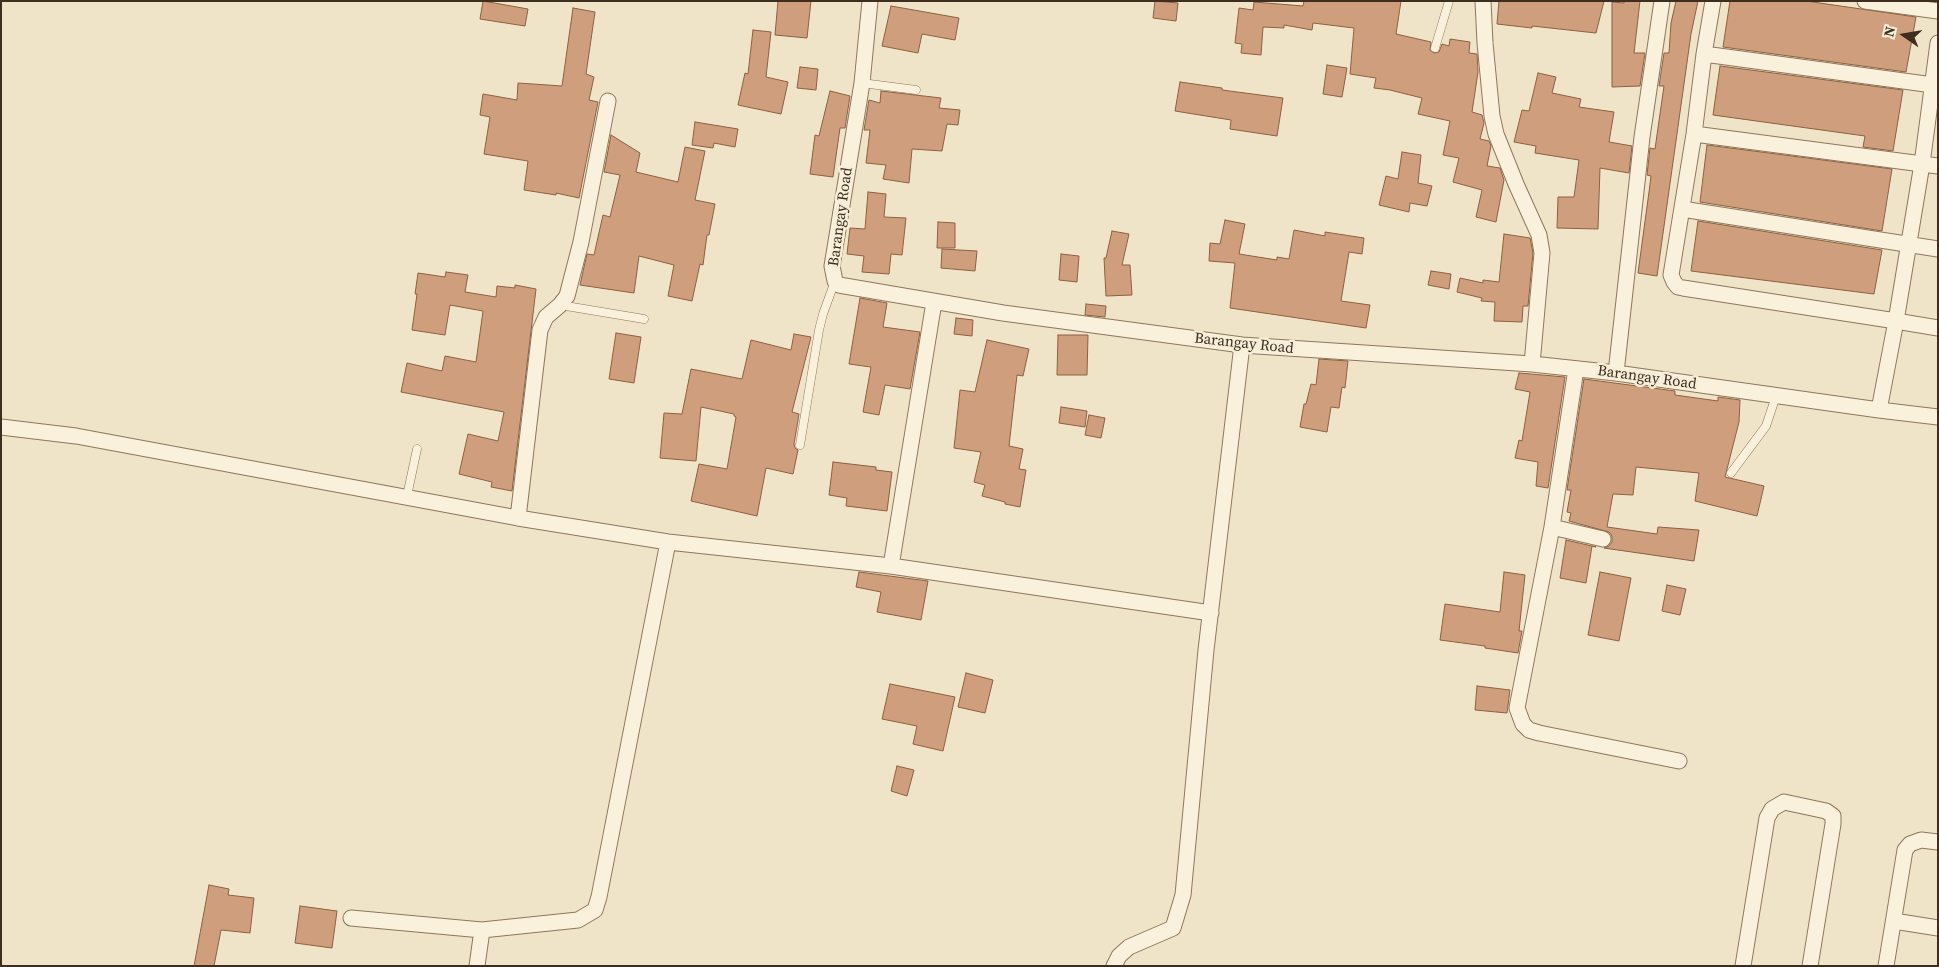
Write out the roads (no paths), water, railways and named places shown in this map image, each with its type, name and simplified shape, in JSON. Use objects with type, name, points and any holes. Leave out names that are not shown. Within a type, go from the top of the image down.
[{"type":"street","name":"Barangay Road","points":[[870,1],[862,82],[832,266],[835,281],[845,286],[1012,314],[1242,345],[1576,368],[1938,417]]},
{"type":"street","points":[[1483,1],[1492,116],[1496,134],[1538,235],[1542,253],[1532,364]]},
{"type":"street","points":[[1714,1],[1704,54],[1694,134],[1672,275],[1674,282],[1678,287],[1938,328]]},
{"type":"street","points":[[1865,1],[1938,11]]},
{"type":"street","points":[[1616,373],[1658,2]]},
{"type":"street","points":[[1879,410],[1910,244],[1938,42]]},
{"type":"street","points":[[1704,54],[1933,85]]},
{"type":"street","points":[[518,518],[540,330],[546,317],[567,296],[580,242],[608,101]]},
{"type":"street","points":[[1694,134],[1938,166]]},
{"type":"street","points":[[1682,209],[1938,249]]},
{"type":"street","points":[[891,566],[934,302]]},
{"type":"street","points":[[1114,966],[1119,956],[1129,947],[1173,928],[1183,895],[1206,650],[1242,345]]},
{"type":"street","points":[[1576,368],[1552,527],[1518,708],[1523,724],[1529,730],[1679,761]]},
{"type":"street","points":[[1,427],[76,436],[518,518],[668,542],[891,566],[1211,613]]},
{"type":"street","points":[[1552,527],[1603,539]]},
{"type":"street","points":[[351,918],[482,930],[578,920],[595,910],[668,542]]},
{"type":"street","points":[[1744,966],[1767,818],[1772,809],[1784,802],[1826,811],[1833,816],[1810,966]]},
{"type":"street","points":[[1886,966],[1905,850],[1910,844],[1921,840],[1938,842]]},
{"type":"street","points":[[1894,921],[1938,928]]},
{"type":"street","points":[[476,966],[482,930]]},
{"type":"lane","points":[[1435,48],[1449,1]]},
{"type":"lane","points":[[862,82],[916,90]]},
{"type":"lane","points":[[800,445],[819,330],[827,299],[835,281]]},
{"type":"lane","points":[[560,305],[644,319]]},
{"type":"lane","points":[[1731,473],[1766,426],[1776,396]]},
{"type":"lane","points":[[407,496],[416,449]]}]
